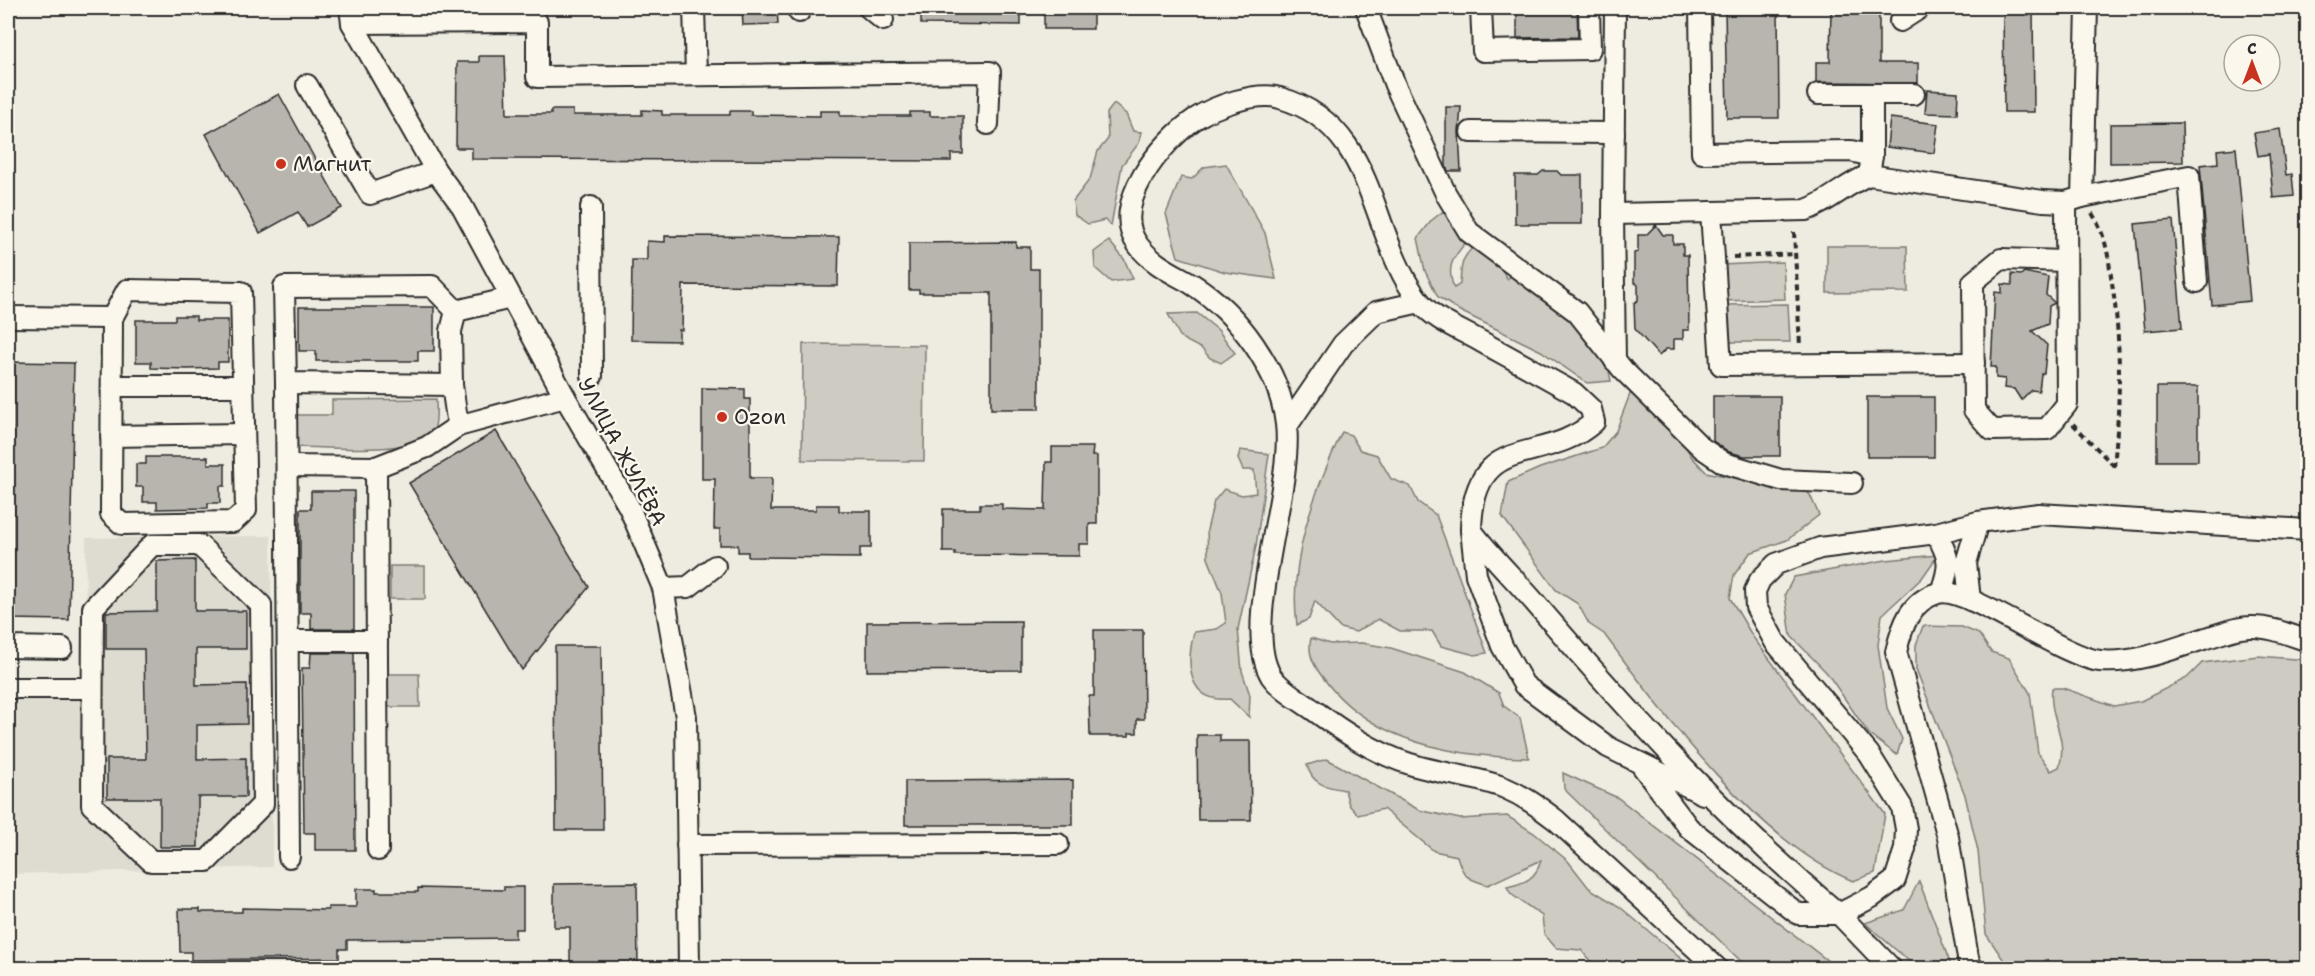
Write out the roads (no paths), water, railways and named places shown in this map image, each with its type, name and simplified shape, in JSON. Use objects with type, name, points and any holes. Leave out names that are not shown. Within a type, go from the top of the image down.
[{"type":"street","points":[[694,8],[696,75]]},
{"type":"street","points":[[1366,8],[1400,95],[1446,194],[1469,232],[1577,312],[1615,361],[1702,448],[1724,463],[1780,480],[1851,483]]},
{"type":"street","points":[[1481,8],[1483,51],[1590,49],[1589,8]]},
{"type":"street","points":[[1615,8],[1613,214],[1615,361]]},
{"type":"street","points":[[1700,8],[1702,153],[1851,151],[1870,166],[2074,200],[2188,176],[2197,282]]},
{"type":"street","points":[[1900,21],[1920,8]]},
{"type":"street","points":[[2065,261],[2001,259],[1973,282],[1974,411],[1992,430],[2046,429],[2067,404],[2065,261],[2074,200],[2087,8]]},
{"type":"street","points":[[351,15],[537,22],[537,77],[990,72],[988,124]]},
{"type":"street","name":"УЛИЦА ЖУЛЁВА","points":[[351,15],[436,171],[462,206],[510,298],[629,507],[663,588],[686,717],[689,969]]},
{"type":"street","points":[[307,85],[370,194],[436,171]]},
{"type":"street","points":[[1818,93],[1914,93]]},
{"type":"street","points":[[1613,214],[1806,210],[1821,205],[1870,166],[1872,93]]},
{"type":"street","points":[[1717,969],[1556,820],[1528,799],[1501,786],[1409,764],[1358,741],[1294,697],[1273,679],[1261,652],[1262,623],[1284,470],[1287,426],[1281,395],[1263,358],[1212,298],[1165,270],[1136,243],[1130,217],[1134,197],[1145,171],[1163,146],[1183,127],[1206,112],[1236,101],[1275,96],[1302,105],[1330,125],[1357,159],[1402,270],[1420,302],[1441,319],[1574,393],[1591,409],[1594,422],[1578,436],[1528,448],[1504,460],[1482,476],[1472,503],[1471,530],[1476,575],[1502,645],[1524,685],[1608,747],[1718,801]]},
{"type":"street","points":[[1471,132],[1614,134]]},
{"type":"street","points":[[591,207],[592,376]]},
{"type":"street","points":[[1711,212],[1721,365],[1974,363]]},
{"type":"street","points":[[289,857],[288,466],[284,287],[432,286],[456,311]]},
{"type":"street","points":[[127,290],[241,292],[246,510],[233,522],[122,524],[111,514],[112,318],[127,290]]},
{"type":"street","points":[[456,311],[510,298]]},
{"type":"street","points":[[1287,426],[1343,344],[1376,312],[1420,302]]},
{"type":"street","points":[[456,311],[451,331],[452,385],[459,426]]},
{"type":"street","points":[[8,317],[112,318]]},
{"type":"street","points":[[286,383],[452,385]]},
{"type":"street","points":[[112,386],[243,386]]},
{"type":"street","points":[[288,466],[376,466],[427,447],[459,426],[565,397]]},
{"type":"street","points":[[111,436],[244,434]]},
{"type":"street","points":[[376,466],[378,850]]},
{"type":"street","points":[[1639,763],[1689,828],[1759,885],[1798,914],[1839,914],[1872,897],[1895,880],[1905,849],[1906,829],[1902,807],[1869,754],[1775,642],[1756,608],[1755,591],[1760,580],[1776,564],[1820,548],[1936,533],[1978,522],[2038,514],[2307,530]]},
{"type":"street","points":[[1970,600],[1966,563],[1978,522]]},
{"type":"street","points":[[1471,530],[1614,695],[1761,846],[1839,914],[1891,969]]},
{"type":"street","points":[[1936,533],[1948,556],[1949,570],[1941,592]]},
{"type":"street","points":[[152,545],[199,545],[261,605],[263,804],[207,861],[150,861],[93,804],[93,688],[93,608],[152,545]]},
{"type":"street","points":[[663,588],[688,587],[715,566]]},
{"type":"street","points":[[1972,969],[1968,958],[1948,837],[1896,652],[1902,623],[1922,600],[1941,592],[1970,600],[2070,652],[2098,661],[2126,660],[2232,629],[2252,627],[2307,641]]},
{"type":"street","points":[[288,641],[377,641]]},
{"type":"street","points":[[8,647],[62,648]]},
{"type":"street","points":[[8,688],[93,688]]},
{"type":"street","points":[[687,846],[1058,844]]},
{"type":"place","name":"Магнит","points":[[281,164]]},
{"type":"place","name":"Ozon","points":[[722,417]]}]
